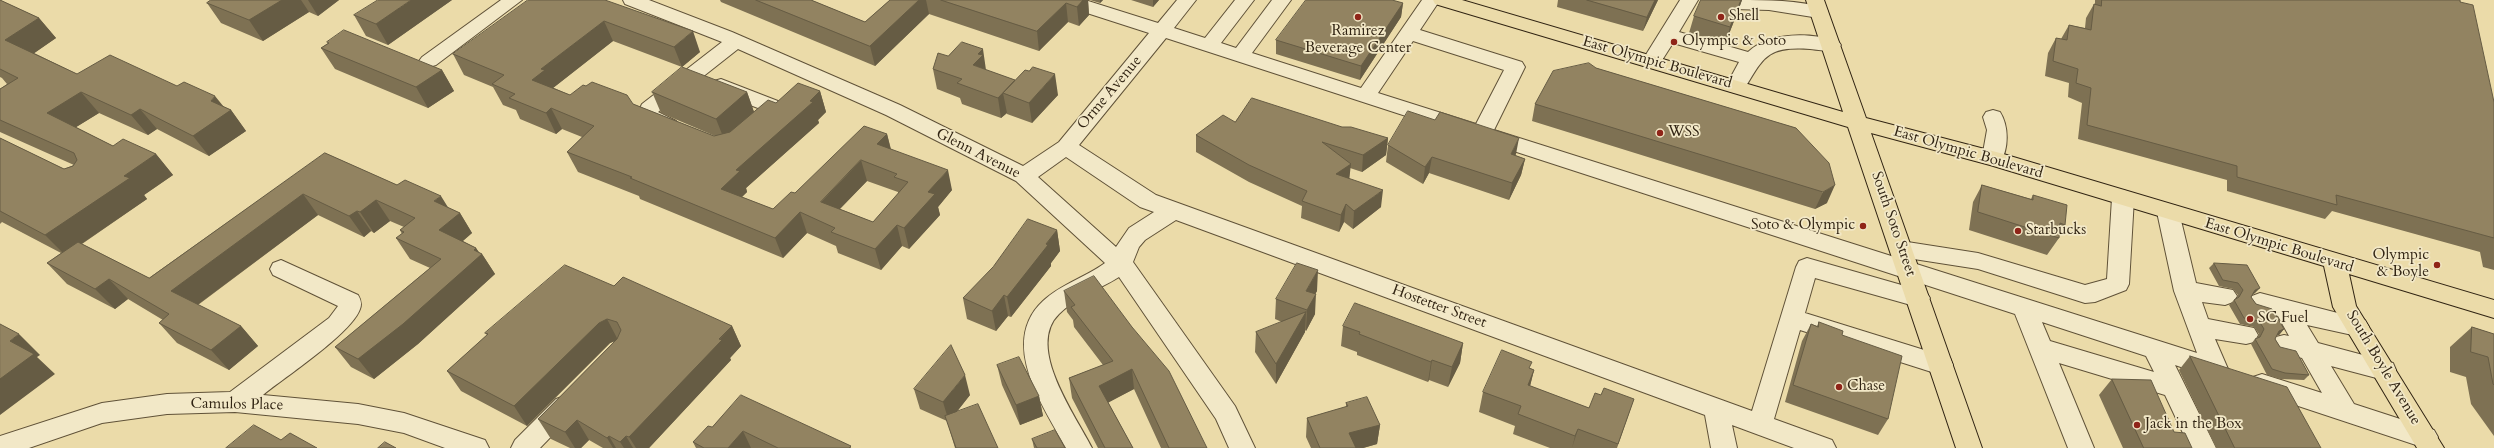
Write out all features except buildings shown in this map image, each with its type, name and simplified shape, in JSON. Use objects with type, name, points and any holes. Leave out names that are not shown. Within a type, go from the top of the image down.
[{"type":"main road","name":"East Olympic Boulevard","points":[[1442,0],[1858,122],[1993,158],[2335,263],[2494,309]]},
{"type":"main road","name":"South Soto Street","points":[[1817,6],[1942,365],[1969,448]]},
{"type":"main road","name":"South Boyle Avenue","points":[[2335,263],[2345,307],[2428,442]]},
{"type":"street","points":[[428,61],[513,0]]},
{"type":"street","name":"Glenn Avenue","points":[[632,0],[736,41],[893,110],[1024,176],[1121,264],[1226,414],[1242,448]]},
{"type":"street","points":[[1066,0],[1482,133],[1905,259],[2024,307],[2345,411],[2428,442]]},
{"type":"street","name":"Orme Avenue","points":[[1024,176],[1066,147],[1187,0]]},
{"type":"street","points":[[1209,46],[1245,0]]},
{"type":"street","points":[[1240,56],[1282,0]]},
{"type":"street","points":[[1366,96],[1430,0]]},
{"type":"street","points":[[1652,61],[1688,0]]},
{"type":"street","points":[[1741,5],[1769,4],[1817,6]]},
{"type":"street","points":[[1408,33],[1515,67],[1482,133]]},
{"type":"street","points":[[1667,35],[1751,59]]},
{"type":"street","points":[[685,133],[650,118],[647,115],[649,109],[736,41]]},
{"type":"street","points":[[1736,86],[1751,59],[1762,50],[1787,42],[1831,45]]},
{"type":"street","points":[[759,123],[812,74]]},
{"type":"street","points":[[691,75],[776,108]]},
{"type":"street","points":[[1993,117],[1997,130],[1993,158]]},
{"type":"street","name":"Hostetter Street","points":[[1066,147],[1148,201],[1823,448]]},
{"type":"street","points":[[1905,259],[1978,261],[2085,294],[2095,293],[2118,284],[2123,198]]},
{"type":"street","points":[[1079,448],[1035,357],[1034,338],[1038,322],[1050,308],[1121,264],[1129,245],[1138,233],[1157,219],[1176,211]]},
{"type":"street","points":[[2168,212],[2186,291],[2214,368]]},
{"type":"street","points":[[1760,425],[1807,267],[1918,298]]},
{"type":"street","points":[[235,402],[337,324],[349,309],[350,301],[281,269]]},
{"type":"street","points":[[2186,291],[2225,296]]},
{"type":"street","points":[[2260,302],[2319,319],[2357,327]]},
{"type":"street","points":[[2024,307],[2081,448]]},
{"type":"street","points":[[2286,309],[2345,411]]},
{"type":"street","points":[[1792,318],[1942,365]]},
{"type":"street","points":[[2199,327],[2246,336]]},
{"type":"street","points":[[2284,344],[2384,370]]},
{"type":"street","points":[[2040,348],[2174,388]]},
{"type":"street","points":[[2155,349],[2203,448]]},
{"type":"street","points":[[2143,379],[2154,405]]},
{"type":"street","points":[[524,448],[582,389]]},
{"type":"street","name":"Camulos Place","points":[[0,448],[102,414],[167,404],[235,402],[358,414],[404,423],[476,448]]},
{"type":"street","points":[[1716,409],[1724,448]]},
{"type":"place","name":"Ramirez Beverage Center","points":[[1358,17]]},
{"type":"place","name":"Shell","points":[[1721,17]]},
{"type":"place","name":"Olympic & Soto","points":[[1674,42]]},
{"type":"place","name":"WSS","points":[[1660,133]]},
{"type":"place","name":"Soto & Olympic","points":[[1863,226]]},
{"type":"place","name":"Starbucks","points":[[2018,231]]},
{"type":"place","name":"Olympic & Boyle","points":[[2437,265]]},
{"type":"place","name":"SC Fuel","points":[[2250,319]]},
{"type":"place","name":"Chase","points":[[1839,387]]},
{"type":"place","name":"Jack in the Box","points":[[2137,425]]}]
